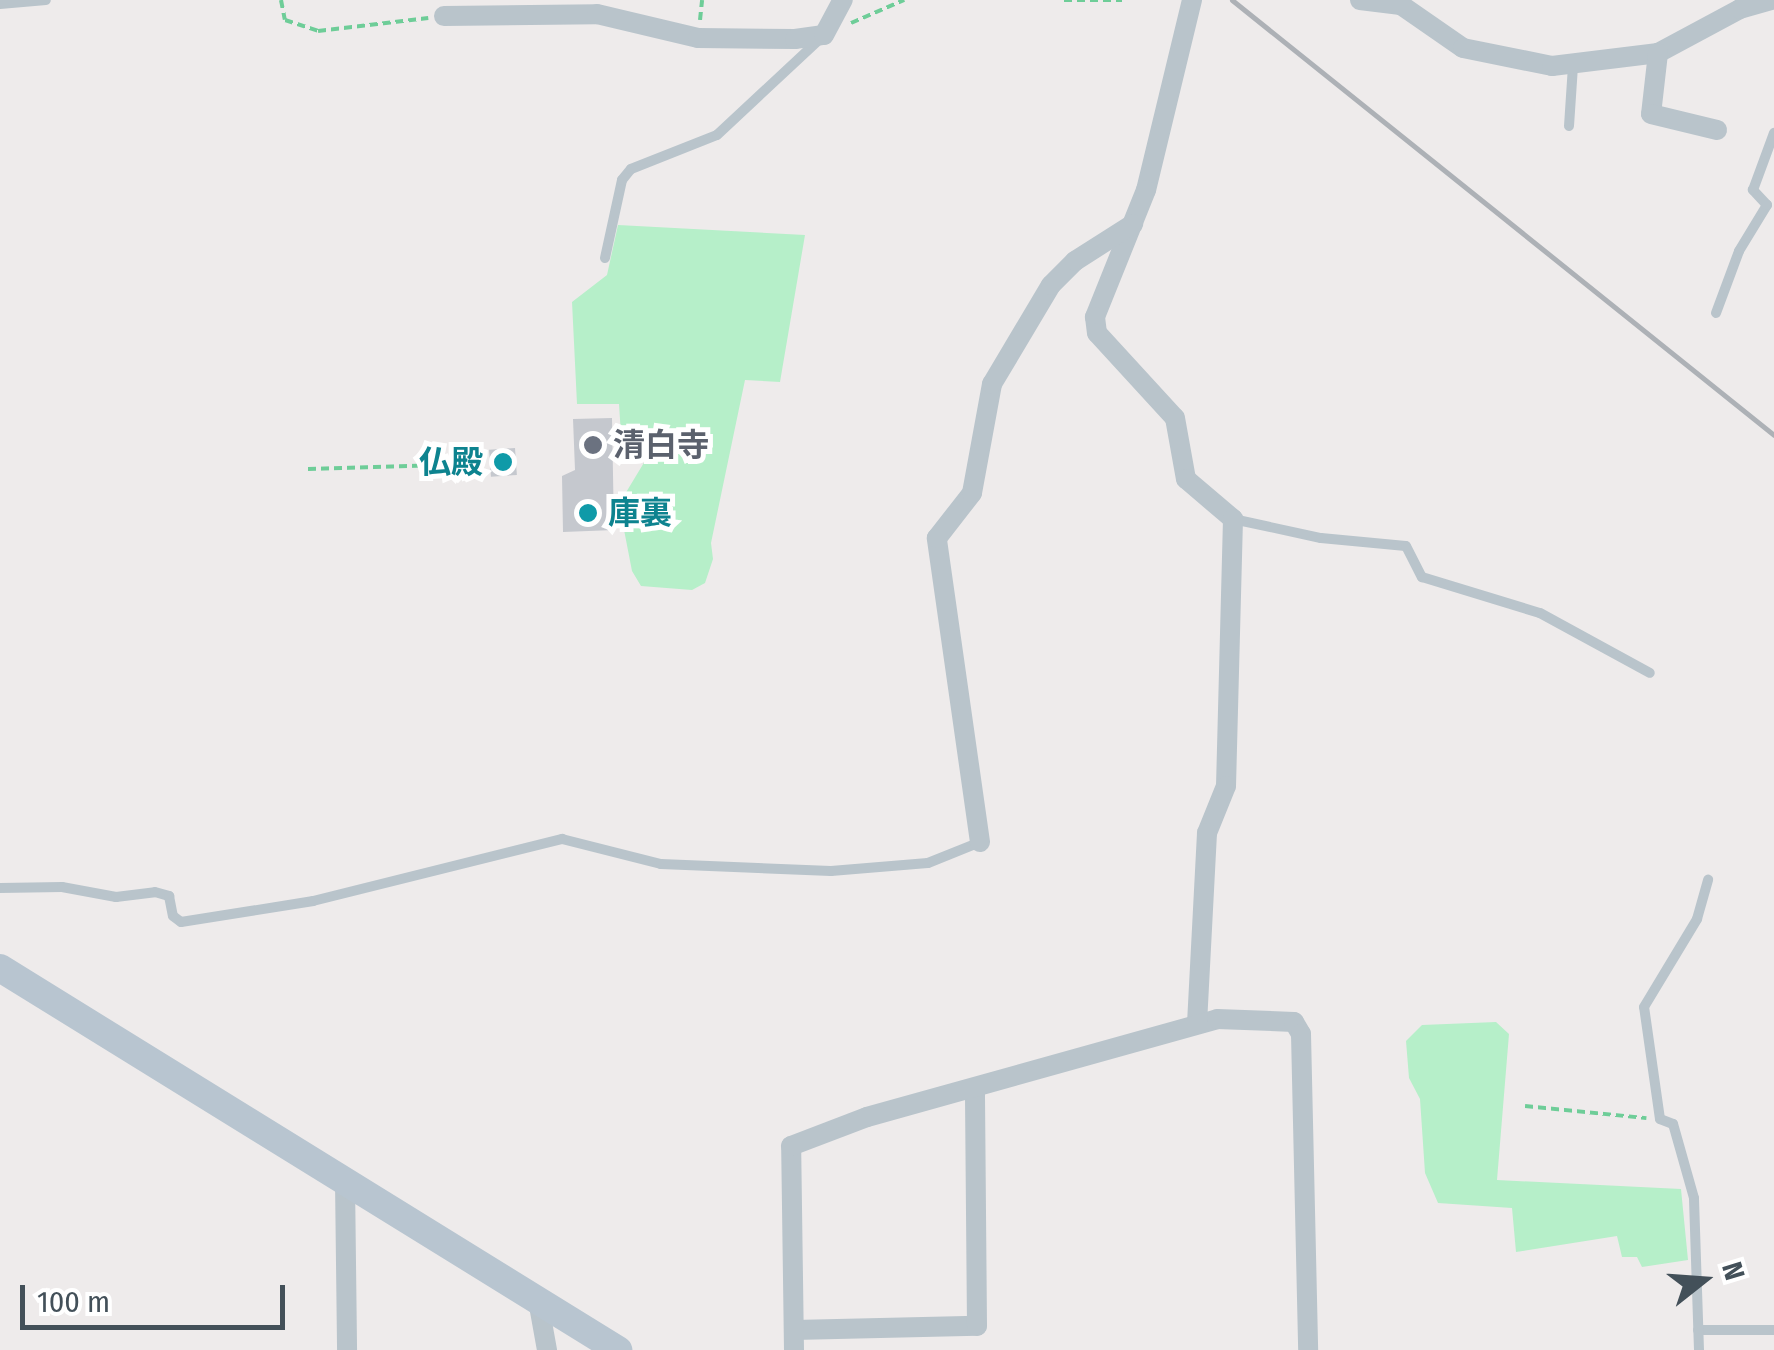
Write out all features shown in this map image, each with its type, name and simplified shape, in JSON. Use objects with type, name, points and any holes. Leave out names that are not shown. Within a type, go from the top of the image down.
[{"type":"street","points":[[444,16],[597,14],[698,38],[824,35],[843,0]]},
{"type":"street","points":[[1192,0],[1135,223],[1095,317],[1098,333],[1175,418],[1186,479],[1233,519],[1226,786],[1207,833],[1197,1022]]},
{"type":"street","points":[[1360,0],[1402,2],[1462,48],[1573,65],[1658,53],[1740,9],[1771,0]]},
{"type":"street","points":[[1658,53],[1651,114],[1717,130]]},
{"type":"street","points":[[980,842],[937,538],[972,494],[992,384],[1051,285],[1074,260],[1135,223]]},
{"type":"street","points":[[0,968],[618,1350]]},
{"type":"street","points":[[976,1090],[977,1326],[794,1340],[791,1146],[867,1117],[976,1090],[1197,1022],[1294,1022],[1301,1034],[1308,1350]]},
{"type":"street","points":[[346,1181],[347,1350]]},
{"type":"street","points":[[538,1300],[547,1350]]},
{"type":"lane","points":[[0,4],[46,0]]},
{"type":"lane","points":[[605,258],[622,180],[631,169],[716,135],[824,35]]},
{"type":"lane","points":[[1569,126],[1573,65]]},
{"type":"lane","points":[[1716,312],[1740,250],[1767,205],[1753,190],[1774,133]]},
{"type":"lane","points":[[1233,519],[1321,538],[1406,546],[1422,577],[1540,613],[1650,673]]},
{"type":"lane","points":[[0,888],[62,888],[116,897],[155,892],[169,896],[173,916],[181,922],[313,901],[562,839],[661,864],[830,871],[928,863],[980,842]]},
{"type":"lane","points":[[1699,1350],[1694,1198],[1673,1124],[1660,1119],[1644,1007],[1697,919],[1708,880]]},
{"type":"lane","points":[[1698,1330],[1774,1330]]},
{"type":"path","points":[[281,0],[285,20],[318,31],[444,16]]},
{"type":"path","points":[[824,35],[904,0]]},
{"type":"path","points":[[1064,0],[1122,0]]},
{"type":"path","points":[[308,470],[475,464]]},
{"type":"path","points":[[1525,1106],[1660,1119]]},
{"type":"green space","points":[[618,225],[805,235],[780,382],[745,380],[711,543],[713,559],[705,583],[692,590],[641,586],[632,571],[619,504],[648,456],[622,450],[619,404],[577,404],[572,302],[607,275]]},
{"type":"green space","points":[[1496,1022],[1509,1034],[1497,1180],[1681,1189],[1688,1260],[1642,1267],[1637,1257],[1622,1257],[1617,1236],[1516,1252],[1512,1208],[1438,1203],[1425,1173],[1420,1099],[1409,1078],[1406,1041],[1422,1025]]},
{"type":"building","points":[[612,418],[614,530],[563,532],[562,476],[575,470],[573,419]]},
{"type":"building","name":"仏殿","points":[[515,448],[517,475],[491,477],[489,450]]},
{"type":"railway","points":[[1232,0],[1774,435]]},
{"type":"place","name":"清白寺","points":[[593,445]]},
{"type":"place","name":"仏殿","points":[[503,462]]},
{"type":"place","name":"庫裏","points":[[588,513]]}]
